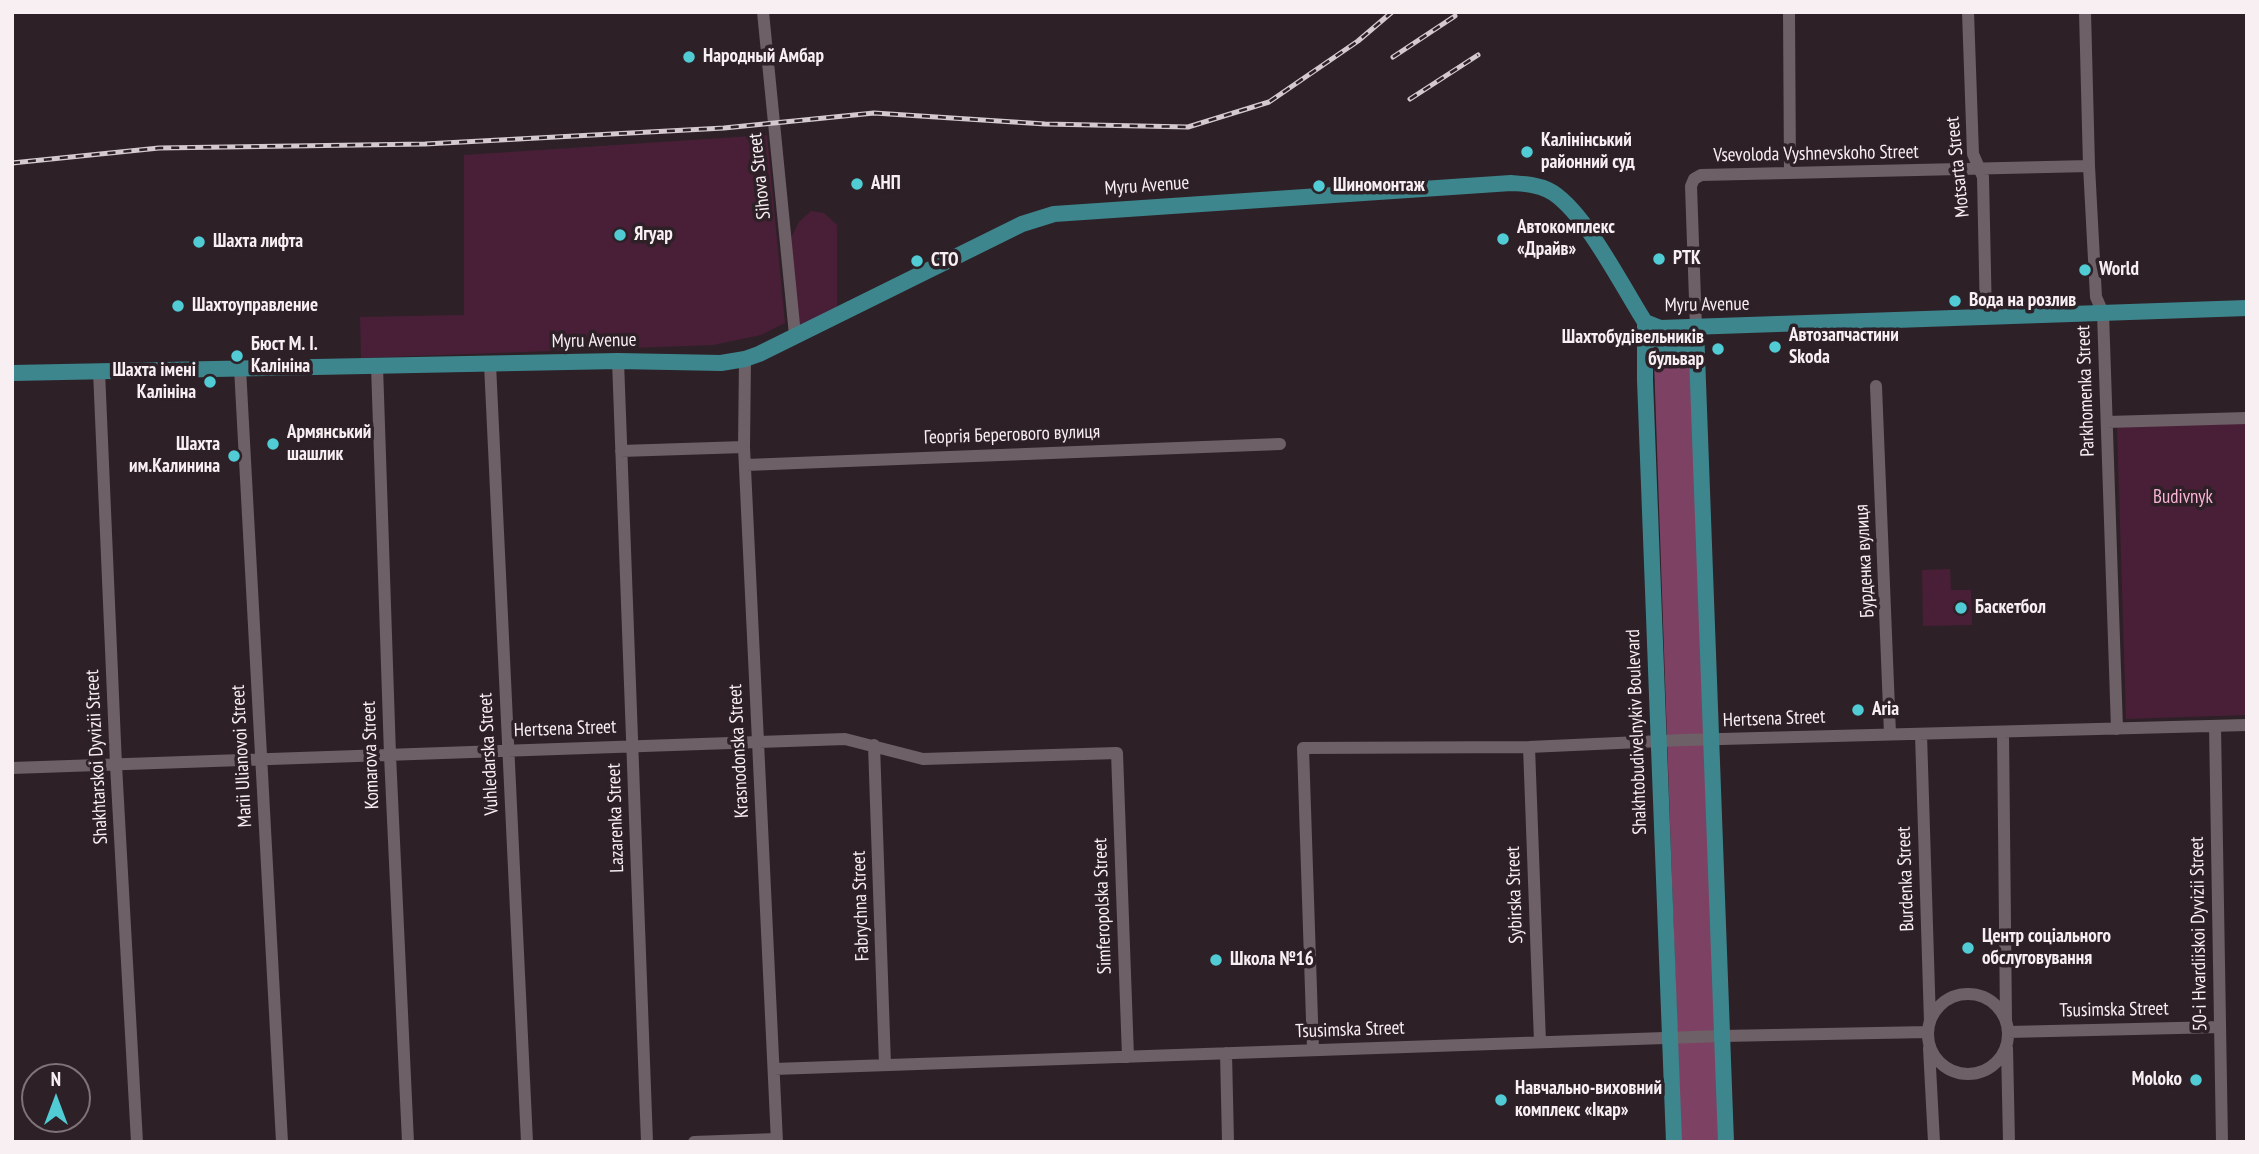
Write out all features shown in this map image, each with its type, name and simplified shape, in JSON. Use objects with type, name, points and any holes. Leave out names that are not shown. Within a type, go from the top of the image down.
[{"type":"main road","name":"Myru Avenue","points":[[12,373],[618,361],[721,363],[745,359],[1022,224],[1054,214],[1511,183],[1531,184],[1549,190],[1564,202],[1585,226],[1645,322],[1660,328],[2247,308]]},
{"type":"main road","name":"Shakhtobudivelnykiv Boulevard","points":[[1645,322],[1674,1142]]},
{"type":"main road","points":[[1696,328],[1726,1142]]},
{"type":"main road","points":[[1645,358],[1652,350],[1663,348],[1690,350],[1697,356]]},
{"type":"street","name":"Sihova Street","points":[[763,12],[795,335]]},
{"type":"street","points":[[1789,12],[1790,173]]},
{"type":"street","name":"Motsarta Street","points":[[1968,12],[1973,154],[1983,177],[1986,318]]},
{"type":"street","name":"Parkhomenka Street","points":[[2085,12],[2096,297],[2103,313],[2117,729]]},
{"type":"street","name":"Vsevoloda Vyshnevskoho Street","points":[[1696,328],[1691,186],[1694,179],[1701,175],[2089,166]]},
{"type":"street","name":"Krasnodonska Street","points":[[745,359],[744,447],[777,1140]]},
{"type":"street","name":"Lazarenka Street","points":[[618,361],[647,1142]]},
{"type":"street","name":"Vuhledarska Street","points":[[490,364],[527,1142]]},
{"type":"street","name":"Komarova Street","points":[[377,366],[390,755],[408,1142]]},
{"type":"street","name":"Marii Ulianovoi Street","points":[[240,368],[282,1142]]},
{"type":"street","name":"Shakhtarskoi Dyvizii Street","points":[[99,371],[116,765],[137,1142]]},
{"type":"street","name":"Бурденка вулиця","points":[[1876,386],[1890,734]]},
{"type":"street","points":[[2107,422],[2247,418]]},
{"type":"street","name":"Георгія Берегового вулиця","points":[[746,465],[1280,444]]},
{"type":"street","points":[[621,451],[744,447]]},
{"type":"street","name":"Hertsena Street","points":[[1312,1050],[1303,748],[1529,747],[2247,725]]},
{"type":"street","name":"50-i Hvardiiskoi Dyvizii Street","points":[[2215,726],[2222,1142]]},
{"type":"street","points":[[2003,732],[2009,1142]]},
{"type":"street","name":"Burdenka Street","points":[[1921,734],[1934,1142]]},
{"type":"street","name":"Hertsena Street","points":[[12,768],[845,739],[923,760],[1117,753]]},
{"type":"street","name":"Fabrychna Street","points":[[874,745],[885,1065]]},
{"type":"street","name":"Sybirska Street","points":[[1529,747],[1540,1042]]},
{"type":"street","name":"Simferopolska Street","points":[[1117,753],[1128,1057]]},
{"type":"street","points":[[1969,993],[1990,1000],[1998,1007],[2007,1032],[1997,1061],[1986,1070],[1966,1074],[1937,1060],[1929,1033],[1936,1009],[1944,1002],[1969,993]]},
{"type":"street","name":"Tsusimska Street","points":[[2007,1032],[2220,1027]]},
{"type":"street","name":"Tsusimska Street","points":[[774,1069],[1722,1036],[1929,1033]]},
{"type":"street","points":[[1226,1053],[1228,1142]]},
{"type":"street","points":[[694,1142],[777,1140]]},
{"type":"green space","name":"Ягуар","points":[[767,135],[785,323],[761,335],[713,345],[361,358],[360,317],[464,315],[464,155]]},
{"type":"green space","points":[[811,211],[824,213],[837,225],[837,307],[828,316],[803,326],[794,321],[786,248],[799,222]]},
{"type":"green space","name":"Budivnyk","points":[[2247,423],[2247,715],[2126,719],[2117,427]]},
{"type":"green space","points":[[1950,569],[1951,590],[1971,590],[1972,625],[1923,626],[1922,570]]},
{"type":"shaded area","points":[[1683,354],[1690,361],[1719,1142],[1681,1142],[1654,361],[1657,356]]},
{"type":"railway","points":[[12,163],[159,148],[425,144],[724,128],[874,113],[1045,124],[1188,127],[1269,102],[1358,41],[1392,12]]},
{"type":"railway","points":[[1393,57],[1455,16]]},
{"type":"railway","points":[[1410,99],[1478,55]]},
{"type":"place","name":"Народный Амбар","points":[[689,57]]},
{"type":"place","name":"Калінінський районний суд","points":[[1527,152]]},
{"type":"place","name":"АНП","points":[[857,184]]},
{"type":"place","name":"Шиномонтаж","points":[[1319,186]]},
{"type":"place","name":"Ягуар","points":[[620,235]]},
{"type":"place","name":"Автокомплекс «Драйв»","points":[[1503,239]]},
{"type":"place","name":"Шахта лифта","points":[[199,242]]},
{"type":"place","name":"РТК","points":[[1659,259]]},
{"type":"place","name":"СТО","points":[[917,261]]},
{"type":"place","name":"World","points":[[2085,270]]},
{"type":"place","name":"Вода на розлив","points":[[1955,301]]},
{"type":"place","name":"Шахтоуправление","points":[[178,306]]},
{"type":"place","name":"Автозапчастини Skoda","points":[[1775,347]]},
{"type":"place","name":"Шахтобудівельників бульвар","points":[[1718,349]]},
{"type":"place","name":"Бюст М. І. Калініна","points":[[237,356]]},
{"type":"place","name":"Шахта імені Калініна","points":[[210,382]]},
{"type":"place","name":"Армянський шашлик","points":[[273,444]]},
{"type":"place","name":"Шахта им.Калинина","points":[[234,456]]},
{"type":"place","name":"Баскетбол","points":[[1961,608]]},
{"type":"place","name":"Aria","points":[[1858,710]]},
{"type":"place","name":"Центр соціального обслуговування","points":[[1968,948]]},
{"type":"place","name":"Школа №16","points":[[1216,960]]},
{"type":"place","name":"Moloko","points":[[2196,1080]]},
{"type":"place","name":"Навчально-виховний комплекс «Ікар»","points":[[1501,1100]]}]
